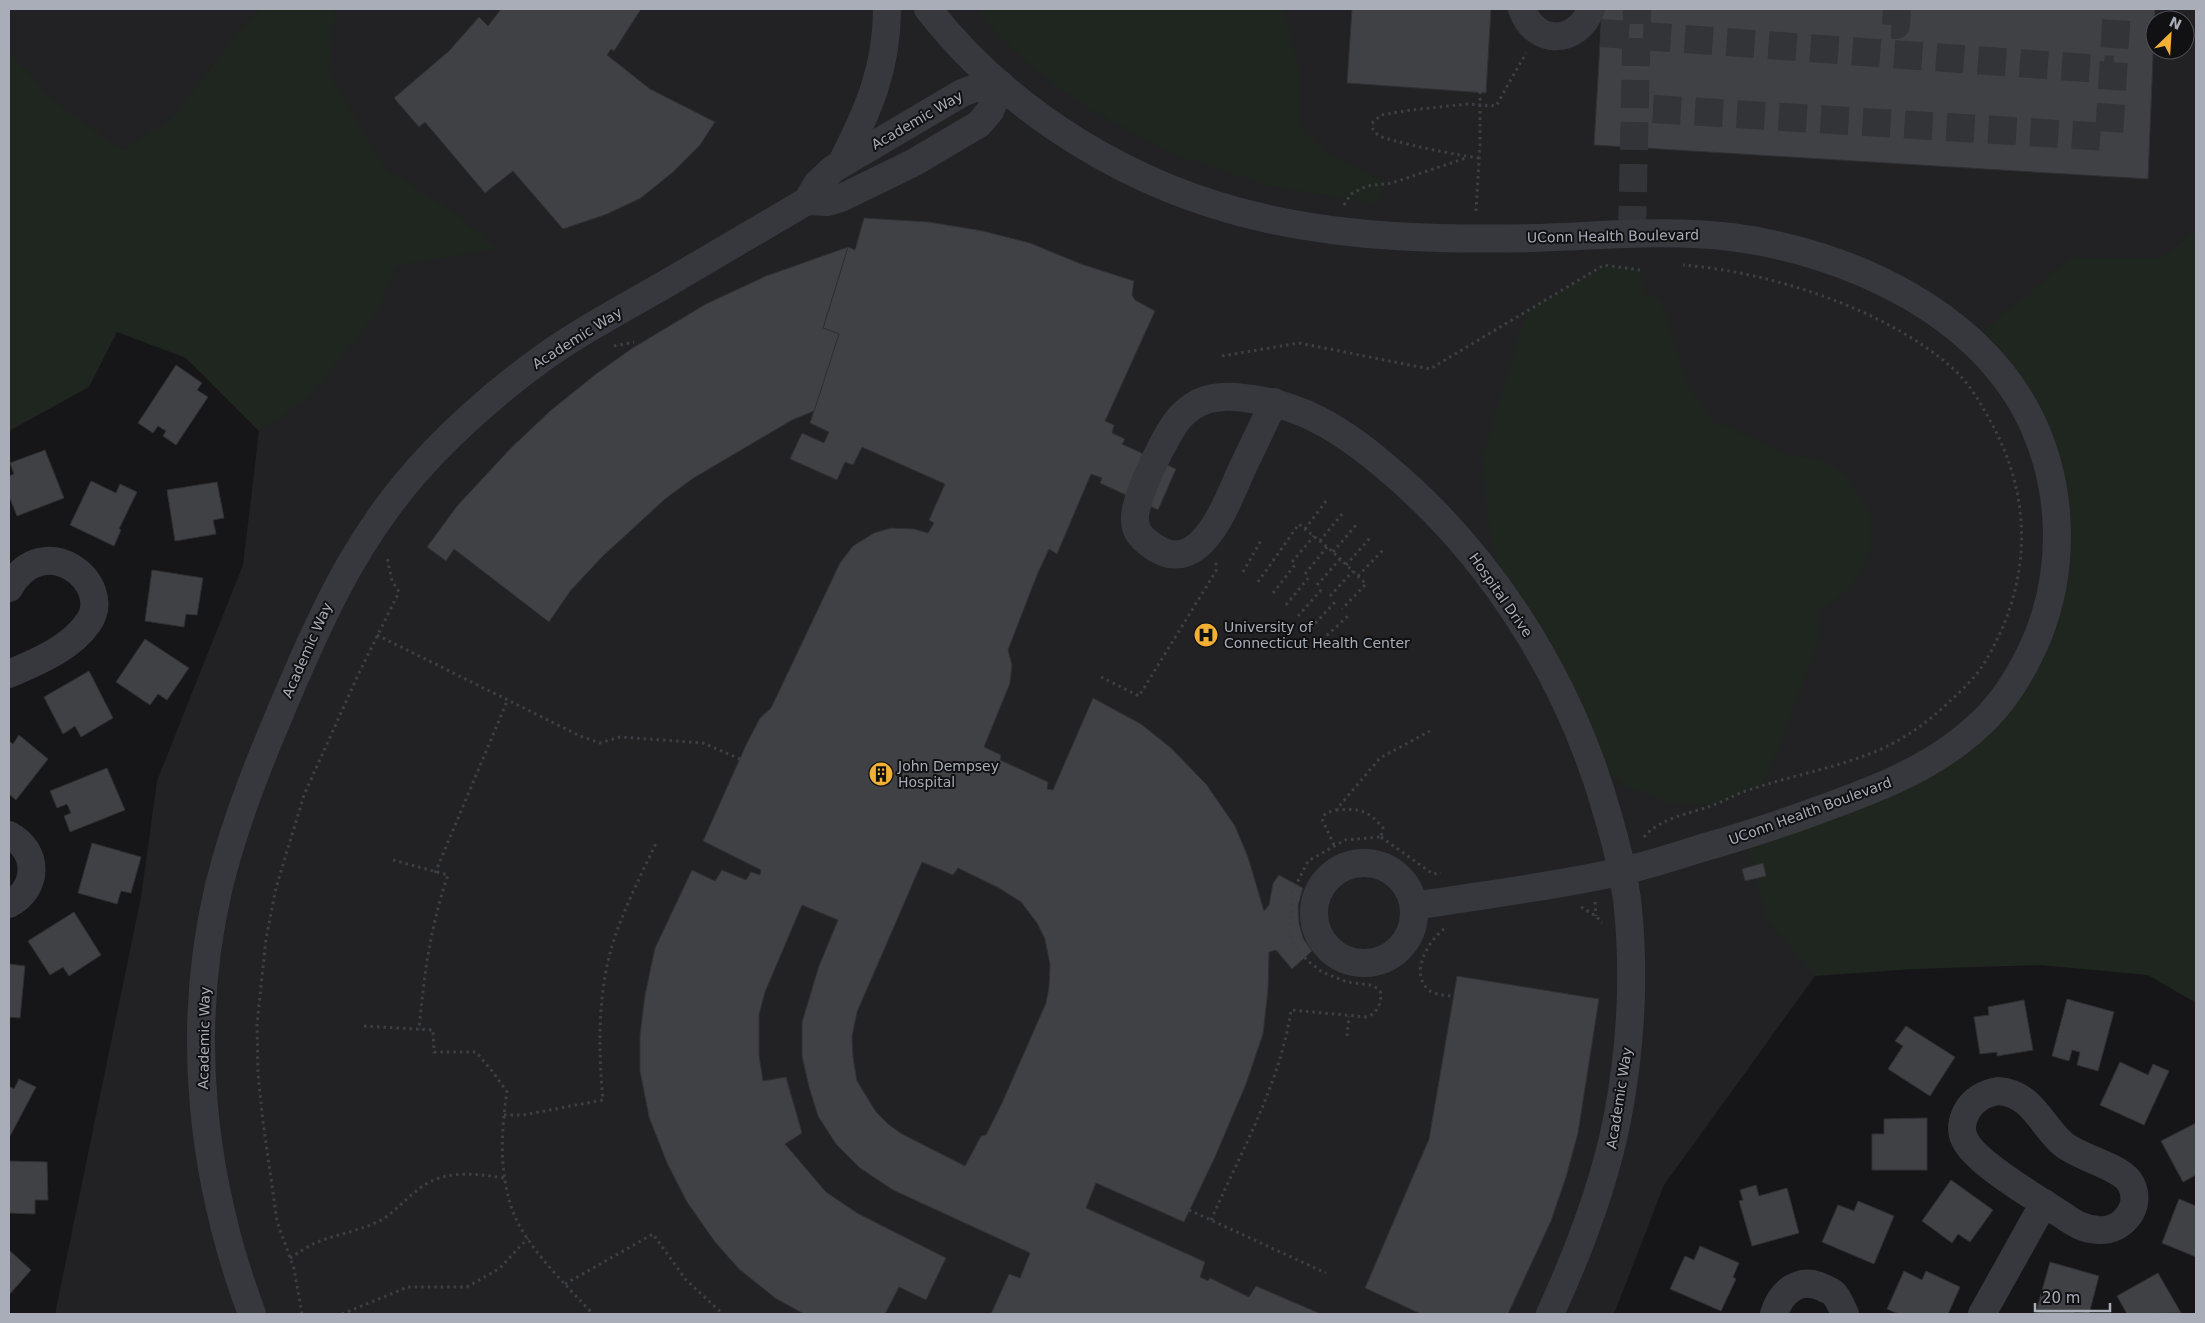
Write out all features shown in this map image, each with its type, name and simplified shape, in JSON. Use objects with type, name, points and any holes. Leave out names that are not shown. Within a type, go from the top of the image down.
[{"type":"street","name":"Academic Way","points":[[841,164],[877,83],[885,45],[887,9]]},
{"type":"street","name":"UConn Health Boulevard","points":[[928,9],[961,48],[1001,85],[1057,127],[1116,164],[1197,198],[1262,218],[1324,229],[1410,236],[1482,238],[1656,233],[1702,234],[1756,241],[1800,251],[1867,276],[1921,303],[1965,334],[1998,367],[2024,406],[2042,448],[2052,482],[2058,530],[2053,584],[2041,627],[2026,661],[1997,707],[1977,728],[1925,765],[1875,789],[1760,830],[1622,872],[1414,906]]},
{"type":"street","points":[[1522,9],[1525,19],[1534,28],[1544,34],[1556,36],[1574,31],[1596,21]]},
{"type":"street","name":"Academic Way","points":[[252,1314],[235,1265],[225,1228],[213,1175],[204,1114],[201,1042],[207,957],[220,885],[236,830],[283,705],[323,612],[362,542],[410,478],[444,442],[510,383],[568,342],[807,202],[827,202],[841,198],[913,163],[980,124],[990,111],[1001,85],[975,88],[962,93],[841,164],[817,184],[807,202]]},
{"type":"street","name":"Hospital Drive","points":[[1274,402],[1217,523],[1203,542],[1185,551],[1172,554],[1157,548],[1142,537],[1134,520],[1139,496],[1167,437],[1185,412],[1198,403],[1218,397],[1234,396],[1274,402],[1305,412],[1333,427],[1390,470],[1454,533],[1498,588],[1542,655],[1572,718],[1596,777],[1616,844],[1622,872]]},
{"type":"street","points":[[9,588],[16,575],[32,564],[47,560],[63,563],[81,574],[93,591],[93,608],[89,623],[64,646],[9,674]]},
{"type":"street","points":[[9,835],[20,842],[28,853],[32,866],[28,888],[19,898],[9,904]]},
{"type":"street","name":"Academic Way","points":[[1550,1314],[1594,1205],[1618,1118],[1628,1038],[1630,998],[1629,927],[1622,872]]},
{"type":"street","points":[[1998,1091],[2019,1097],[2034,1109],[2063,1144],[2081,1156],[2126,1177],[2130,1182],[2134,1195],[2132,1210],[2122,1223],[2108,1230],[2079,1227],[2044,1203],[1978,1158],[1965,1141],[1962,1128],[1963,1118],[1969,1107],[1980,1098],[1998,1091]]},
{"type":"street","points":[[1982,1314],[2044,1203]]},
{"type":"street","points":[[1774,1314],[1777,1303],[1786,1291],[1799,1284],[1816,1284],[1834,1293],[1845,1314]]},
{"type":"path","points":[[1479,158],[1466,157],[1386,138],[1378,135],[1373,129],[1373,122],[1382,115],[1411,110],[1468,104],[1496,106],[1529,47]]},
{"type":"path","points":[[1476,211],[1480,145],[1480,92]]},
{"type":"path","points":[[1344,205],[1351,194],[1367,186],[1392,183],[1466,157]]},
{"type":"path","points":[[1222,356],[1299,343],[1430,369],[1604,265],[1640,270]]},
{"type":"path","points":[[1616,844],[1642,839],[1659,824],[1744,792],[1870,754],[1904,737],[1931,719],[1962,690],[1981,668],[2000,635],[2013,600],[2022,553],[2022,518],[2018,491],[2010,461],[1998,433],[1977,397],[1950,366],[1909,337],[1881,321],[1828,298],[1732,272],[1683,265]]},
{"type":"path","points":[[608,347],[634,342]]},
{"type":"path","points":[[1305,529],[1326,501]]},
{"type":"path","points":[[1320,541],[1342,514]]},
{"type":"path","points":[[1258,582],[1300,524],[1327,546],[1366,584],[1342,609]]},
{"type":"path","points":[[1333,552],[1356,525]]},
{"type":"path","points":[[1273,593],[1314,536]]},
{"type":"path","points":[[1346,565],[1370,538]]},
{"type":"path","points":[[1243,572],[1262,539]]},
{"type":"path","points":[[1286,604],[1327,546]]},
{"type":"path","points":[[1358,576],[1383,550]]},
{"type":"path","points":[[302,1314],[300,1297],[290,1258],[277,1221],[262,1122],[258,1074],[258,1024],[266,939],[276,888],[304,795],[377,635],[399,592],[392,581],[386,559],[388,552]]},
{"type":"path","points":[[1317,585],[1340,558]]},
{"type":"path","points":[[1102,677],[1139,696],[1216,570]]},
{"type":"path","points":[[1330,596],[1352,571]]},
{"type":"path","points":[[1298,616],[1322,589]]},
{"type":"path","points":[[1310,628],[1335,602]]},
{"type":"path","points":[[1322,640],[1348,616]]},
{"type":"path","points":[[377,635],[580,736],[600,743],[620,737],[703,743],[740,759]]},
{"type":"path","points":[[435,873],[508,699]]},
{"type":"path","points":[[1336,810],[1380,758],[1430,731]]},
{"type":"path","points":[[1334,844],[1322,819],[1326,814],[1336,810],[1353,808],[1368,813],[1383,828],[1381,837]]},
{"type":"path","points":[[1211,1220],[1277,1072],[1292,1010],[1367,1018],[1374,1015],[1381,1001],[1381,993],[1377,988],[1370,985],[1347,982],[1322,972],[1308,962],[1297,949],[1289,933],[1291,906],[1298,878],[1308,861],[1334,844],[1344,840],[1381,837],[1433,874],[1442,873]]},
{"type":"path","points":[[504,1115],[523,1115],[603,1100],[598,1051],[601,1004],[606,969],[616,935],[656,843]]},
{"type":"path","points":[[393,860],[448,875],[437,908],[426,960],[419,1030]]},
{"type":"path","points":[[1579,906],[1596,916],[1604,928]]},
{"type":"path","points":[[1450,925],[1431,941],[1425,954],[1421,977],[1422,982],[1430,991],[1451,996]]},
{"type":"path","points":[[1347,1036],[1349,1016]]},
{"type":"path","points":[[364,1026],[433,1030],[434,1052],[476,1052],[493,1072],[507,1092],[501,1130],[504,1178],[512,1210],[528,1238],[550,1268],[593,1314]]},
{"type":"path","points":[[290,1258],[313,1245],[376,1223],[432,1180],[451,1174],[480,1174],[504,1178]]},
{"type":"path","points":[[1189,1210],[1326,1273]]},
{"type":"path","points":[[565,1284],[653,1234],[686,1280],[723,1314]]},
{"type":"path","points":[[342,1314],[408,1287],[467,1287],[500,1268],[528,1238]]},
{"type":"shaded area","name":"University of Connecticut Health Center","points":[[9,9],[2196,9],[2196,714],[2087,826],[1815,976],[1664,1185],[1614,1314],[55,1314],[141,897],[157,781],[243,565],[259,431],[9,97]]},
{"type":"shaded area","points":[[263,9],[335,9],[329,73],[385,169],[449,209],[497,248],[397,266],[376,314],[309,397],[259,431],[186,358],[117,332],[89,387],[9,431],[9,51],[53,101],[123,150],[174,116],[240,30]]},
{"type":"shaded area","points":[[976,9],[1283,9],[1299,71],[1299,126],[1330,155],[1383,182],[1377,204],[1266,185],[1170,153],[1092,110],[1045,78],[1005,43]]},
{"type":"shaded area","points":[[2196,230],[2196,1003],[2148,975],[2040,965],[1913,969],[1815,976],[1766,918],[1745,836],[1928,763],[1995,712],[2041,632],[2055,474],[1977,344],[1987,328],[2071,258],[2161,258]]},
{"type":"shaded area","points":[[1604,265],[1640,270],[1645,293],[1661,300],[1689,390],[1701,402],[1713,421],[1789,455],[1826,461],[1848,476],[1869,510],[1872,532],[1871,548],[1866,564],[1858,578],[1846,592],[1819,611],[1821,634],[1770,772],[1758,788],[1743,792],[1713,805],[1669,803],[1624,785],[1601,764],[1508,596],[1491,546],[1482,459],[1526,312]]},
{"type":"building","points":[[501,9],[641,9],[614,51],[611,49],[607,55],[650,89],[715,122],[700,145],[673,172],[641,198],[607,214],[563,229],[513,171],[485,193],[425,122],[419,127],[394,98],[449,51],[479,17],[488,26]]},
{"type":"building","points":[[1352,9],[1491,9],[1486,93],[1347,83]]},
{"type":"building","points":[[1602,9],[2155,9],[2145,10],[2145,60],[2153,60],[2148,179],[1594,145]]},
{"type":"building","name":"John Dempsey Hospital","points":[[864,218],[929,222],[983,231],[1030,243],[1081,264],[1134,281],[1132,295],[1135,300],[1155,311],[1105,421],[1114,425],[1112,433],[1125,439],[1122,444],[1176,469],[1158,510],[1100,483],[1102,478],[1091,474],[1057,554],[1049,549],[1037,575],[1008,650],[1012,665],[1010,683],[984,747],[1001,755],[1000,760],[1048,782],[1047,789],[1053,790],[1093,698],[1141,724],[1171,748],[1206,784],[1235,826],[1248,857],[1264,911],[1269,905],[1273,883],[1279,875],[1303,888],[1298,906],[1299,923],[1303,938],[1312,951],[1292,969],[1276,950],[1269,952],[1268,990],[1263,1034],[1246,1084],[1215,1157],[1184,1222],[1096,1183],[1086,1208],[1205,1262],[1200,1277],[1208,1281],[1210,1278],[1249,1297],[1256,1286],[1321,1314],[991,1314],[1009,1274],[1020,1278],[1030,1253],[893,1190],[860,1168],[836,1144],[818,1116],[802,1056],[802,1022],[819,966],[838,920],[802,905],[765,992],[759,1015],[759,1055],[763,1081],[786,1077],[802,1133],[785,1144],[826,1192],[857,1213],[946,1258],[926,1300],[899,1287],[885,1314],[804,1314],[775,1298],[739,1269],[715,1242],[687,1202],[667,1163],[649,1117],[640,1071],[640,1035],[645,995],[655,948],[692,870],[715,881],[722,870],[746,880],[751,872],[760,875],[761,870],[703,841],[746,745],[760,718],[771,708],[840,563],[853,546],[874,533],[891,528],[914,529],[928,533],[934,523],[929,520],[945,484],[862,447],[853,465],[845,462],[837,480],[790,459],[802,433],[824,443],[829,432],[810,423],[839,334],[823,328],[848,247],[855,250]],"holes":[[[922,862],[953,875],[958,868],[999,888],[1021,902],[1037,923],[1045,939],[1050,965],[1046,1003],[1002,1103],[986,1135],[981,1136],[965,1166],[902,1134],[876,1112],[857,1081],[852,1037],[857,1012]]]},
{"type":"building","points":[[848,247],[823,328],[839,334],[814,411],[792,420],[692,479],[665,499],[603,556],[571,590],[549,622],[454,549],[446,561],[427,547],[457,506],[510,449],[550,411],[631,349],[706,304],[766,276]]},
{"type":"building","points":[[176,365],[202,383],[197,390],[208,397],[176,445],[163,436],[166,431],[158,426],[153,433],[138,423]]},
{"type":"building","points":[[45,450],[64,498],[17,516],[9,496],[9,476],[14,474],[10,463]]},
{"type":"building","points":[[91,481],[116,493],[120,484],[137,492],[119,529],[121,530],[114,546],[70,525]]},
{"type":"building","points":[[217,482],[224,518],[213,520],[216,534],[175,541],[167,490]]},
{"type":"building","points":[[152,570],[203,578],[197,615],[186,614],[184,627],[145,621]]},
{"type":"building","points":[[145,639],[189,668],[167,700],[158,694],[150,705],[116,682]]},
{"type":"building","points":[[89,671],[113,718],[81,737],[75,726],[63,734],[44,697]]},
{"type":"building","points":[[19,735],[48,759],[16,800],[9,794],[9,741],[13,744]]},
{"type":"building","points":[[107,768],[125,810],[70,832],[64,816],[71,813],[67,804],[57,808],[50,791]]},
{"type":"building","points":[[92,843],[141,857],[131,893],[121,891],[117,904],[78,893]]},
{"type":"building","points":[[1763,863],[1766,876],[1745,881],[1742,869]]},
{"type":"building","points":[[74,912],[101,955],[69,976],[63,967],[50,975],[28,941]]},
{"type":"building","points":[[9,964],[25,966],[20,1018],[9,1017]]},
{"type":"building","points":[[1457,976],[1599,999],[1578,1133],[1566,1177],[1551,1221],[1508,1314],[1421,1314],[1365,1288],[1429,1139]]},
{"type":"building","points":[[2067,999],[2114,1012],[2098,1071],[2077,1065],[2080,1052],[2072,1050],[2069,1061],[2052,1056]]},
{"type":"building","points":[[2024,1000],[2033,1050],[1997,1056],[1997,1052],[1980,1054],[1974,1017],[1989,1015],[1988,1007]]},
{"type":"building","points":[[1906,1026],[1955,1057],[1930,1096],[1888,1069],[1903,1046],[1895,1041]]},
{"type":"building","points":[[2120,1062],[2148,1075],[2153,1064],[2169,1071],[2144,1125],[2100,1105]]},
{"type":"building","points":[[19,1079],[36,1087],[9,1138],[9,1086],[14,1089]]},
{"type":"building","points":[[1927,1118],[1927,1170],[1872,1170],[1872,1134],[1884,1134],[1884,1119]]},
{"type":"building","points":[[2196,1123],[2196,1175],[2183,1182],[2161,1141]]},
{"type":"building","points":[[9,1161],[47,1162],[48,1200],[35,1200],[35,1214],[9,1213]]},
{"type":"building","points":[[1951,1180],[1993,1210],[1970,1242],[1958,1234],[1952,1243],[1922,1221]]},
{"type":"building","points":[[1756,1185],[1759,1196],[1787,1188],[1799,1233],[1752,1246],[1739,1201],[1743,1200],[1740,1190]]},
{"type":"building","points":[[2179,1199],[2196,1206],[2196,1257],[2162,1243]]},
{"type":"building","points":[[1858,1201],[1894,1216],[1874,1264],[1822,1242],[1838,1205],[1854,1211]]},
{"type":"building","points":[[1700,1246],[1739,1263],[1733,1277],[1736,1279],[1721,1311],[1670,1289],[1685,1256],[1694,1260]]},
{"type":"building","points":[[9,1250],[31,1270],[9,1295]]},
{"type":"building","points":[[2050,1262],[2099,1276],[2089,1314],[2075,1312],[2074,1314],[2045,1314],[2036,1312]]},
{"type":"building","points":[[1904,1271],[1922,1280],[1926,1271],[1960,1287],[1948,1314],[1899,1314],[1887,1309]]},
{"type":"building","points":[[2158,1273],[2181,1313],[2127,1314],[2117,1296]]},
{"type":"tunnel","points":[[1632,234],[1637,9]]},
{"type":"tunnel","points":[[1891,25],[1896,25],[1897,9]]},
{"type":"tunnel","points":[[1653,109],[2109,137],[2117,9]]},
{"type":"tunnel","points":[[1601,33],[2113,70]]},
{"type":"place","name":"University of Connecticut Health Center","points":[[1206,635]]},
{"type":"place","name":"John Dempsey Hospital","points":[[881,774]]}]
